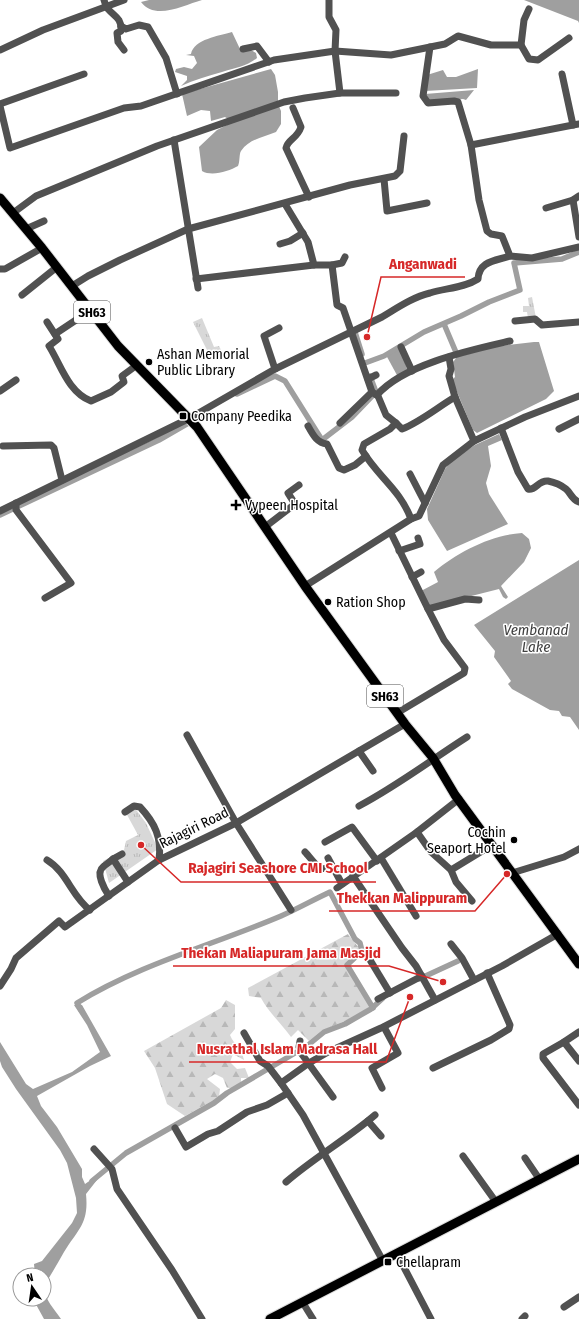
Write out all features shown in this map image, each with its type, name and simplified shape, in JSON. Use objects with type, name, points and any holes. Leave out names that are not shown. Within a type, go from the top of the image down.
[{"type":"main road","name":"SH63","points":[[0,198],[42,248],[118,346],[192,421],[305,586],[405,724],[433,758],[458,799],[579,964]]},
{"type":"main road","points":[[270,1319],[579,1159]]},
{"type":"street","points":[[0,50],[106,3],[116,3],[124,0]]},
{"type":"street","points":[[329,0],[329,17],[336,30],[334,51],[340,93]]},
{"type":"street","points":[[106,3],[114,12],[121,26],[126,29],[139,25],[148,27],[166,58],[177,94]]},
{"type":"street","points":[[529,9],[524,20],[521,45],[529,59],[538,60],[569,38]]},
{"type":"street","points":[[121,26],[121,31],[117,33],[118,42],[124,50]]},
{"type":"street","points":[[84,74],[0,105],[10,148],[124,108],[141,106],[269,62],[334,51],[391,55],[445,44],[458,36],[491,45],[521,45]]},
{"type":"street","points":[[244,49],[257,46],[269,62]]},
{"type":"street","points":[[430,47],[423,96],[428,103],[458,102],[471,145],[479,200],[488,231],[491,234],[502,236],[510,256]]},
{"type":"street","points":[[471,145],[576,125],[562,74]]},
{"type":"street","points":[[13,213],[36,196],[174,140],[284,102],[340,93],[396,93]]},
{"type":"street","points":[[293,108],[301,127],[298,134],[289,142],[286,148],[309,197]]},
{"type":"street","points":[[72,286],[120,260],[188,229],[202,227],[267,207],[285,204],[350,185],[395,176],[399,173],[404,136]]},
{"type":"street","points":[[174,140],[198,288]]},
{"type":"street","points":[[384,178],[388,211],[427,203]]},
{"type":"street","points":[[546,208],[576,201],[579,237]]},
{"type":"street","points":[[285,204],[308,242],[314,265]]},
{"type":"street","points":[[26,229],[44,221]]},
{"type":"street","points":[[280,244],[290,241],[303,233]]},
{"type":"street","points":[[0,510],[16,506],[62,480],[192,421],[275,369],[429,293],[471,284],[478,279],[479,270],[483,265],[510,256],[532,258],[579,247]]},
{"type":"street","points":[[0,269],[5,268],[42,248]]},
{"type":"street","points":[[196,279],[314,265],[342,264],[345,257]]},
{"type":"street","points":[[332,265],[336,302],[338,306],[343,308],[368,379],[386,415],[402,429],[413,425],[428,413],[454,397]]},
{"type":"street","points":[[22,295],[57,267]]},
{"type":"street","points":[[55,334],[91,310]]},
{"type":"street","points":[[515,320],[535,319],[542,325],[579,322]]},
{"type":"street","points":[[47,322],[58,339],[49,346],[64,376],[82,398],[91,401],[111,392],[124,382],[122,376],[137,365]]},
{"type":"street","points":[[275,369],[264,336],[279,328]]},
{"type":"street","points":[[340,423],[375,393],[412,371],[452,356],[510,341]]},
{"type":"street","points":[[401,347],[412,371]]},
{"type":"street","points":[[452,356],[449,376],[454,397],[474,441]]},
{"type":"street","points":[[368,379],[376,375]]},
{"type":"street","points":[[0,391],[16,380]]},
{"type":"street","points":[[305,586],[411,519],[419,516],[443,464],[474,441],[501,428],[578,398]]},
{"type":"street","points":[[559,429],[579,419]]},
{"type":"street","points":[[396,423],[390,429],[364,444],[362,450],[391,484],[407,507],[411,519]]},
{"type":"street","points":[[308,426],[322,444],[327,444],[339,468],[344,470],[355,465],[366,456]]},
{"type":"street","points":[[501,428],[518,472],[528,489],[533,489],[541,482],[548,481],[567,489],[571,497],[579,502]]},
{"type":"street","points":[[3,446],[51,445],[54,448],[62,480]]},
{"type":"street","points":[[410,474],[425,503]]},
{"type":"street","points":[[265,527],[295,504],[288,493],[299,485]]},
{"type":"street","points":[[16,506],[71,583],[45,598]]},
{"type":"street","points":[[391,533],[444,640],[465,668],[464,673],[397,713]]},
{"type":"street","points":[[399,551],[420,544],[418,538]]},
{"type":"street","points":[[412,577],[421,572]]},
{"type":"street","points":[[428,609],[465,599],[479,600]]},
{"type":"street","name":"Rajagiri Road","points":[[0,986],[16,958],[59,921],[66,927],[159,860],[236,823],[405,724]]},
{"type":"street","points":[[187,735],[236,823],[291,910]]},
{"type":"street","points":[[359,806],[395,786],[433,758],[467,737]]},
{"type":"street","points":[[358,751],[373,770]]},
{"type":"street","points":[[328,858],[339,886],[379,860],[458,799]]},
{"type":"street","points":[[125,812],[134,806],[140,807],[148,815],[161,845],[159,860]]},
{"type":"street","points":[[325,842],[352,827],[379,860],[416,916]]},
{"type":"street","points":[[417,832],[431,852],[451,870],[456,882],[472,901]]},
{"type":"street","points":[[451,870],[492,846]]},
{"type":"street","points":[[512,873],[564,857],[579,848]]},
{"type":"street","points":[[305,852],[321,869],[332,868]]},
{"type":"street","points":[[109,896],[100,878],[101,870],[102,867],[122,854]]},
{"type":"street","points":[[48,860],[60,871],[75,896],[90,910]]},
{"type":"street","points":[[113,860],[128,882]]},
{"type":"street","points":[[353,876],[416,966],[435,1000]]},
{"type":"street","points":[[280,1083],[328,1052],[384,1027],[558,934]]},
{"type":"street","points":[[451,944],[462,958],[474,980]]},
{"type":"street","points":[[367,955],[390,993]]},
{"type":"street","points":[[433,1068],[492,1040],[509,1029],[510,1025],[487,973]]},
{"type":"street","points":[[378,999],[422,977]]},
{"type":"street","points":[[382,1088],[372,1068],[398,1053],[384,1027]]},
{"type":"street","points":[[579,1032],[543,1054],[543,1058],[579,1105]]},
{"type":"street","points":[[244,1033],[260,1061],[269,1068],[303,1115],[383,1261]]},
{"type":"street","points":[[564,1042],[579,1061]]},
{"type":"street","points":[[300,1047],[309,1063],[333,1097]]},
{"type":"street","points":[[175,1128],[186,1147],[208,1134],[218,1131],[247,1112],[267,1105],[288,1093]]},
{"type":"street","points":[[286,1182],[375,1115]]},
{"type":"street","points":[[368,1121],[381,1136]]},
{"type":"street","points":[[94,1149],[112,1169],[117,1189],[172,1270],[202,1319]]},
{"type":"street","points":[[463,1156],[496,1202]]},
{"type":"street","points":[[525,1158],[540,1180]]},
{"type":"street","points":[[397,1254],[431,1319]]},
{"type":"street","points":[[564,1307],[579,1298]]},
{"type":"street","points":[[303,1303],[313,1319]]},
{"type":"green space","points":[[532,297],[536,318],[528,318],[527,312],[523,312],[523,306],[529,306],[528,298]]},
{"type":"green space","points":[[202,318],[214,347],[219,346],[221,350],[209,354],[193,322]]},
{"type":"green space","points":[[134,807],[146,823],[158,849],[109,883],[103,861],[124,850],[126,841],[138,835],[126,813]]},
{"type":"green space","points":[[348,934],[359,948],[348,962],[373,1004],[357,1016],[321,1031],[309,1041],[298,1030],[291,1037],[261,998],[249,996],[248,988]]},
{"type":"green space","points":[[226,1000],[235,1005],[235,1029],[230,1035],[242,1053],[244,1060],[233,1054],[230,1062],[237,1069],[245,1068],[249,1078],[241,1078],[241,1084],[234,1088],[227,1088],[223,1078],[215,1074],[207,1079],[220,1089],[219,1097],[185,1116],[167,1104],[155,1068],[144,1051],[221,1008]]},
{"type":"water","points":[[149,0],[202,0],[178,8],[162,11],[147,8],[141,2]]},
{"type":"water","points":[[524,0],[579,0],[579,23],[578,21]]},
{"type":"water","points":[[232,32],[240,49],[251,50],[256,53],[257,58],[241,66],[201,78],[181,86],[187,80],[187,76],[175,72],[176,69],[184,67],[192,69],[197,63],[194,56],[186,55],[191,54],[197,45],[208,39]]},
{"type":"water","points":[[271,69],[275,75],[278,92],[278,104],[281,111],[281,124],[276,132],[257,139],[244,147],[240,152],[238,166],[230,170],[215,173],[206,173],[202,171],[199,147],[217,130],[227,125],[228,119],[225,117],[211,121],[210,111],[201,110],[187,116],[182,94]]},
{"type":"water","points":[[478,69],[477,88],[425,91],[427,75],[443,70],[447,77],[456,77]]},
{"type":"water","points":[[474,90],[466,100],[429,102],[425,94]]},
{"type":"water","points":[[539,342],[554,391],[546,399],[477,433],[473,430],[452,380],[455,377],[453,362],[457,357],[498,346]]},
{"type":"water","points":[[400,347],[408,372],[398,377],[386,355]]},
{"type":"water","points":[[499,434],[502,440],[488,446],[491,466],[486,483],[489,494],[508,524],[447,551],[428,520],[427,509],[445,469],[452,460],[475,445]]},
{"type":"water","points":[[522,533],[529,539],[531,548],[524,562],[501,586],[508,597],[506,599],[503,597],[499,589],[428,607],[421,591],[438,582],[434,572],[464,551],[475,546],[499,537]]},
{"type":"water","name":"Vembanad Lake","points":[[579,560],[579,730],[570,717],[562,716],[559,711],[550,710],[512,689],[508,684],[511,681],[494,657],[495,651],[474,625]]},
{"type":"water","points":[[74,1005],[82,1005],[111,1056],[37,1096],[41,1106],[57,1127],[82,1169],[82,1177],[85,1184],[104,1171],[86,1194],[86,1212],[81,1226],[52,1273],[52,1267],[34,1267],[34,1264],[42,1261],[72,1223],[77,1213],[76,1198],[67,1163],[60,1150],[2,1067],[0,1061],[0,1042],[26,1084],[33,1089],[72,1072],[100,1052],[87,1025]]},
{"type":"water","points":[[37,1307],[52,1307],[61,1319],[44,1319]]},
{"type":"waterway","points":[[365,363],[384,356],[424,332],[489,302],[520,290],[514,263],[562,259],[579,252]]},
{"type":"waterway","points":[[444,324],[458,357]]},
{"type":"waterway","points":[[355,332],[362,354]]},
{"type":"waterway","points":[[237,394],[275,376],[285,381],[322,440],[352,417],[376,392],[370,376]]},
{"type":"waterway","points":[[0,515],[159,440],[204,414]]},
{"type":"waterway","points":[[81,1010],[77,1003],[126,977],[281,916],[330,892],[355,939],[360,943],[362,951],[347,965],[373,1008]]},
{"type":"waterway","points":[[419,979],[458,961]]},
{"type":"waterway","points":[[92,1181],[126,1153],[214,1103],[227,1093],[307,1046],[324,1032],[345,1024],[371,1009],[383,998]]},
{"type":"place","name":"Anganwadi","points":[[367,337]]},
{"type":"place","name":"Ashan Memorial Public Library","points":[[149,362]]},
{"type":"place","name":"Company Peedika","points":[[183,416]]},
{"type":"place","name":"Vypeen Hospital","points":[[236,505]]},
{"type":"place","name":"Ration Shop","points":[[328,602]]},
{"type":"place","name":"Cochin Seaport Hotel","points":[[514,840]]},
{"type":"place","name":"Rajagiri Seashore CMI School","points":[[141,845]]},
{"type":"place","name":"Thekkan Malippuram","points":[[507,874]]},
{"type":"place","name":"Thekan Maliapuram Jama Masjid","points":[[443,982]]},
{"type":"place","name":"Nusrathal Islam Madrasa Hall","points":[[410,997]]},
{"type":"place","name":"Chellapram","points":[[388,1262]]}]
